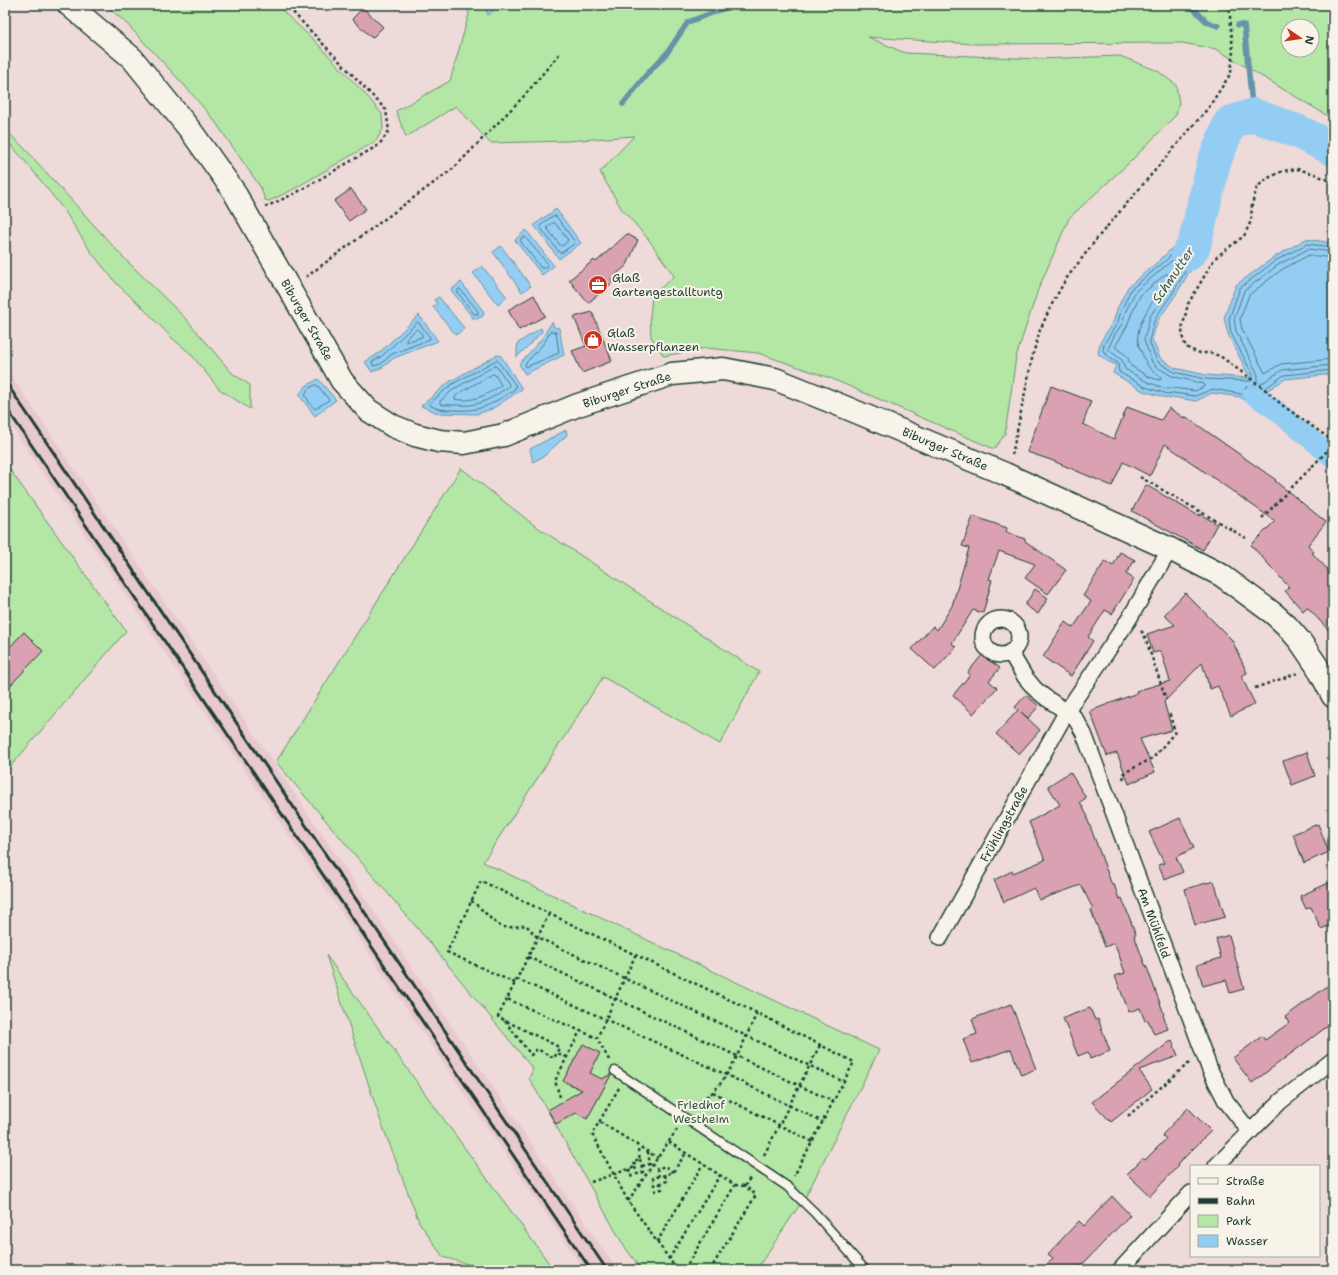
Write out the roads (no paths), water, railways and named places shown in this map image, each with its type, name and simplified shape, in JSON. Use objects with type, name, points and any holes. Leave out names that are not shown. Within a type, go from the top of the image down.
[{"type":"street","name":"Biburger Straße","points":[[69,5],[132,58],[191,131],[232,190],[342,381],[368,410],[393,426],[415,435],[439,441],[464,443],[504,435],[578,405],[672,374],[723,369],[774,379],[1005,474],[1170,549],[1221,575],[1274,614],[1300,641],[1317,666],[1333,696]]},
{"type":"street","name":"Frühlingstraße","points":[[940,938],[1066,711],[1129,618],[1170,549]]},
{"type":"street","points":[[1010,652],[1025,677],[1036,689],[1046,698],[1066,711]]},
{"type":"street","name":"Am Mühlfeld","points":[[1066,711],[1076,719],[1084,734],[1202,1052],[1218,1087],[1231,1108],[1250,1132]]},
{"type":"street","points":[[1217,1165],[1281,1101],[1333,1060]]},
{"type":"street","points":[[1120,1270],[1190,1194]]},
{"type":"lane","points":[[615,1071],[788,1187],[815,1213],[865,1270]]},
{"type":"water","points":[[485,5],[500,5],[488,15]]},
{"type":"water","points":[[556,209],[581,243],[559,259],[534,225]]},
{"type":"water","points":[[1203,209],[1196,261],[1175,296],[1158,320],[1152,339],[1160,358],[1175,368],[1206,375],[1250,378],[1228,334],[1224,318],[1236,285],[1273,258],[1306,239],[1333,243],[1333,374],[1285,379],[1268,390],[1267,391],[1278,406],[1271,416],[1240,397],[1212,393],[1196,401],[1172,397],[1171,399],[1143,391],[1113,373],[1116,365],[1098,354],[1100,343],[1114,320],[1117,309],[1128,287],[1175,245],[1184,239]]},
{"type":"water","points":[[526,230],[554,266],[542,275],[515,240]]},
{"type":"water","points":[[501,246],[531,286],[522,292],[493,252]]},
{"type":"water","points":[[482,266],[507,297],[498,305],[473,273]]},
{"type":"water","points":[[461,282],[484,312],[483,316],[477,319],[473,318],[451,290]]},
{"type":"water","points":[[439,297],[464,328],[456,335],[433,307],[437,304],[434,300]]},
{"type":"water","points":[[419,315],[438,341],[394,358],[383,367],[372,372],[365,362],[379,353]]},
{"type":"water","points":[[552,322],[554,327],[559,328],[564,355],[525,374],[519,364],[540,341]]},
{"type":"water","points":[[541,328],[541,333],[517,357],[518,343]]},
{"type":"water","points":[[497,355],[501,356],[522,389],[492,409],[476,414],[438,413],[421,406],[449,382]]},
{"type":"water","points":[[318,379],[336,400],[315,416],[299,395],[306,386]]},
{"type":"water","points":[[566,430],[567,435],[544,456],[533,462],[530,449]]},
{"type":"waterway","points":[[623,104],[647,74],[667,53],[688,22],[733,5]]},
{"type":"waterway","points":[[1190,5],[1207,22],[1218,26]]},
{"type":"waterway","points":[[1238,25],[1244,25],[1253,115]]},
{"type":"waterway","name":"Schmutter","points":[[1188,254],[1194,246],[1214,162],[1230,123],[1253,115],[1299,132],[1333,149]]},
{"type":"waterway","name":"Schmutter","points":[[1253,395],[1276,410],[1333,458]]},
{"type":"railway","points":[[5,381],[607,1270]]},
{"type":"railway","points":[[5,406],[591,1270]]},
{"type":"place","name":"Glaß Gartengestalltuntg","points":[[598,285]]},
{"type":"place","name":"Glaß Wasserpflanzen","points":[[593,340]]},
{"type":"park label","name":"Friedhof Westheim","points":[[701,1112]]}]
